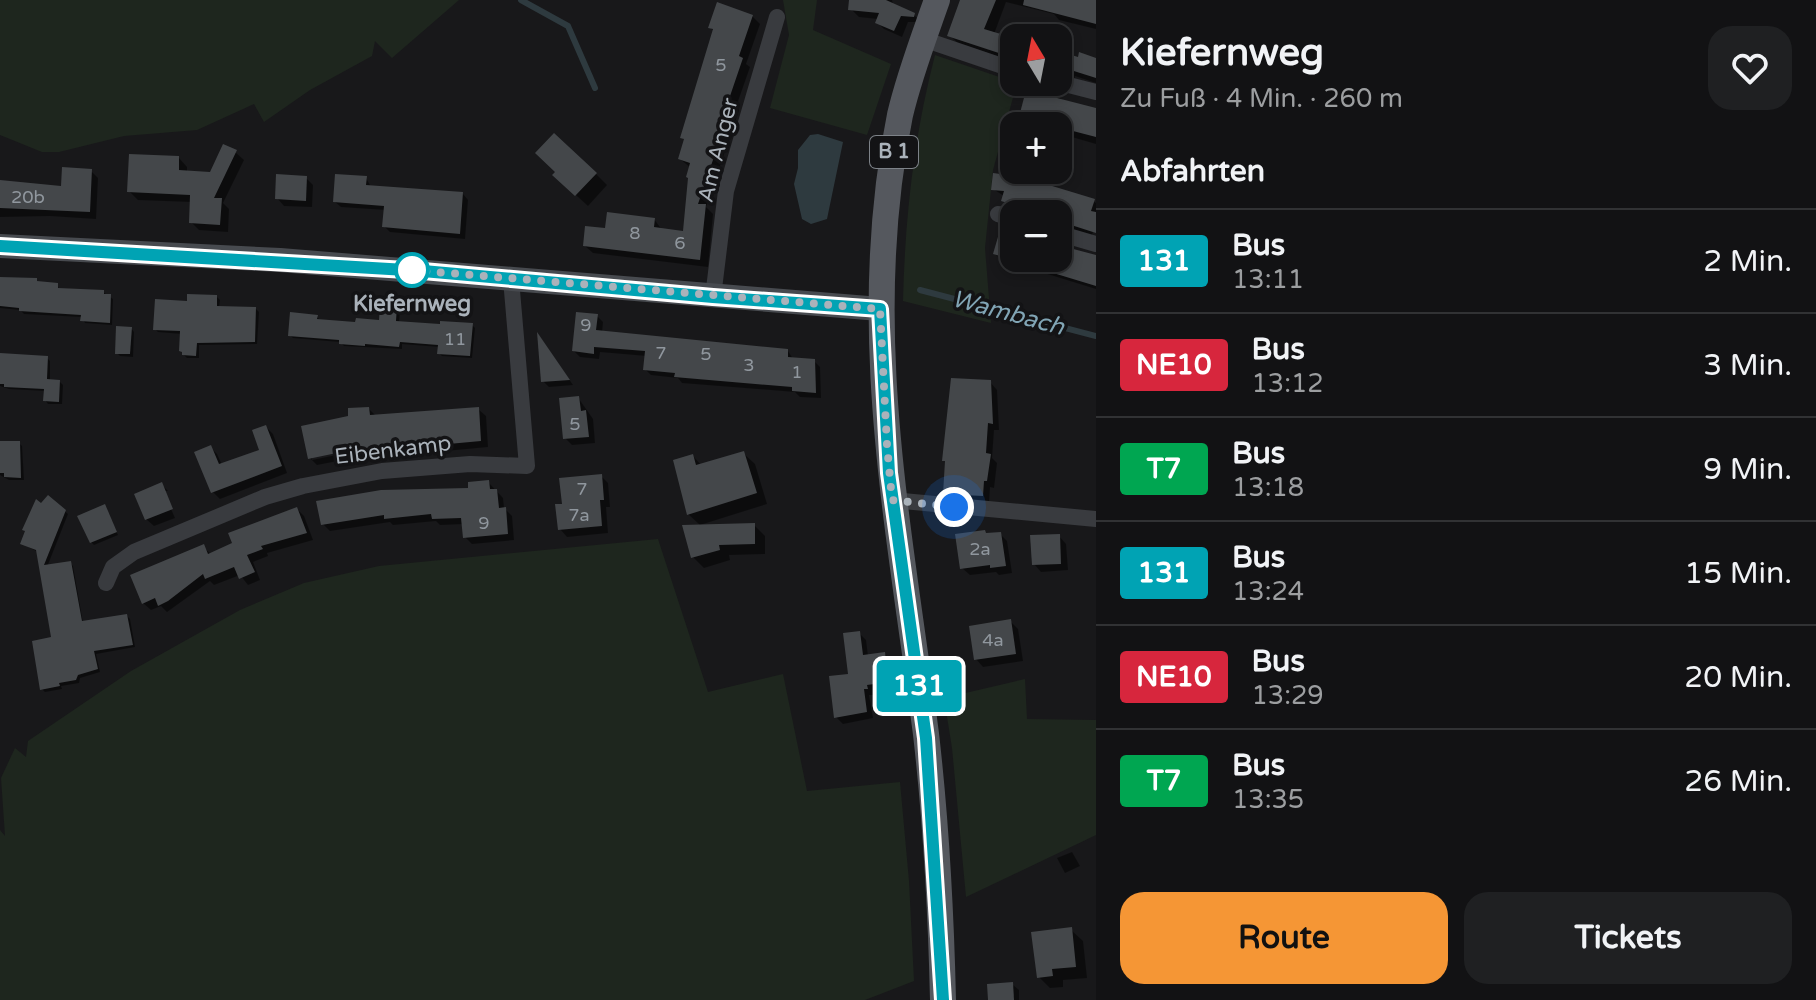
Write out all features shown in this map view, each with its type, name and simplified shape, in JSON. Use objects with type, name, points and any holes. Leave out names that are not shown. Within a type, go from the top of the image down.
[{"type":"main road","name":"B 1","points":[[937,0],[901,112],[889,179],[880,309],[892,500],[926,738],[943,1000]]},
{"type":"street","name":"Am Anger","points":[[713,297],[726,191],[777,17]]},
{"type":"street","points":[[923,39],[1000,65]]},
{"type":"street","points":[[1072,86],[1096,92]]},
{"type":"street","points":[[1072,237],[1096,244]]},
{"type":"street","points":[[0,246],[280,260],[880,309]]},
{"type":"street","name":"Eibenkamp","points":[[106,583],[113,567],[134,552],[265,497],[303,486],[396,470],[470,464],[527,466],[511,279]]},
{"type":"street","points":[[892,500],[1096,519]]},
{"type":"shaded area","points":[[0,0],[459,0],[392,58],[375,41],[372,56],[310,90],[264,122],[254,104],[197,130],[124,136],[59,152],[42,152],[0,135]]},
{"type":"shaded area","points":[[783,0],[817,0],[813,30],[891,64],[867,135],[770,108],[789,35]]},
{"type":"shaded area","points":[[935,55],[1000,77],[1000,96],[1013,96],[1009,112],[1000,112],[1000,145],[993,170],[985,248],[991,323],[903,301],[912,177],[921,116]]},
{"type":"shaded area","points":[[818,134],[843,142],[827,219],[811,224],[802,219],[794,184],[798,150],[810,135]]},
{"type":"shaded area","points":[[658,539],[708,692],[783,674],[807,791],[900,782],[914,981],[865,1000],[0,1000],[0,830],[5,836],[1,778],[15,748],[26,757],[28,741],[131,671],[240,610],[304,583],[379,566]]},
{"type":"shaded area","points":[[1025,679],[1027,719],[1096,720],[1096,835],[966,897],[952,748],[944,698]]},
{"type":"building","points":[[849,0],[886,0],[915,13],[914,17],[901,16],[894,31],[875,23],[879,13],[848,10]]},
{"type":"building","points":[[960,0],[996,0],[984,29],[1000,34],[1000,53],[947,36]]},
{"type":"building","points":[[1024,0],[1096,0],[1096,24],[1023,5]]},
{"type":"building","points":[[717,2],[753,15],[729,99],[733,101],[698,204],[706,204],[700,260],[583,246],[585,226],[605,228],[607,212],[655,218],[654,227],[683,231],[686,177],[690,163],[678,159],[684,139],[680,138],[713,29],[708,28]]},
{"type":"building","points":[[1079,52],[1096,58],[1096,78],[1072,70],[1072,55],[1078,57]]},
{"type":"building","points":[[1024,96],[1049,96],[1096,108],[1096,137],[1072,131],[1072,112],[1020,112]]},
{"type":"building","points":[[554,133],[597,173],[575,196],[552,175],[555,172],[535,153]]},
{"type":"building","points":[[223,144],[237,150],[214,198],[222,198],[220,225],[189,223],[190,195],[127,192],[129,154],[179,156],[179,170],[210,172]]},
{"type":"building","points":[[62,167],[92,169],[90,212],[0,208],[0,180],[61,186]]},
{"type":"building","points":[[993,173],[1000,174],[1000,184],[1045,184],[1095,199],[1091,211],[1096,212],[1096,233],[1072,225],[1072,200],[1001,200],[1004,191],[991,190]]},
{"type":"building","points":[[276,174],[307,176],[306,201],[275,199]]},
{"type":"building","points":[[335,174],[367,176],[366,185],[463,192],[460,234],[382,227],[384,206],[333,202]]},
{"type":"building","points":[[1000,230],[1000,256],[993,254]]},
{"type":"building","points":[[1072,249],[1096,255],[1096,286],[1050,272],[1072,272]]},
{"type":"building","points":[[0,277],[37,278],[37,281],[58,283],[58,288],[104,290],[104,294],[111,294],[110,323],[80,321],[81,315],[19,311],[19,308],[0,306]]},
{"type":"building","points":[[187,294],[217,295],[217,306],[256,307],[255,342],[197,343],[196,356],[182,355],[179,351],[180,331],[153,330],[155,299],[187,301]]},
{"type":"building","points":[[380,304],[397,306],[396,321],[473,323],[470,356],[437,354],[438,345],[400,342],[399,347],[365,346],[339,344],[339,340],[288,336],[290,312],[318,315],[317,319],[379,320]]},
{"type":"building","points":[[576,312],[598,314],[596,330],[788,349],[788,357],[815,359],[816,393],[792,391],[792,387],[674,377],[675,373],[643,370],[645,351],[594,347],[594,354],[572,351]]},
{"type":"building","points":[[116,326],[132,327],[130,354],[115,354]]},
{"type":"building","points":[[537,332],[570,380],[541,382]]},
{"type":"building","points":[[0,353],[48,356],[47,379],[60,380],[59,402],[43,401],[44,389],[4,387],[0,384]]},
{"type":"building","points":[[951,378],[991,380],[993,424],[988,423],[986,453],[991,454],[983,496],[943,494],[945,461],[942,461]]},
{"type":"building","points":[[579,396],[581,411],[586,410],[589,437],[563,439],[559,398]]},
{"type":"building","points":[[369,407],[370,415],[479,407],[481,441],[351,453],[351,450],[308,459],[301,426],[348,416],[348,408]]},
{"type":"building","points":[[266,425],[282,466],[211,493],[194,452],[211,445],[219,464],[259,450],[252,430]]},
{"type":"building","points":[[0,441],[20,441],[21,478],[4,477],[4,473],[0,473]]},
{"type":"building","points":[[744,451],[757,493],[687,515],[673,460],[693,454],[696,465]]},
{"type":"building","points":[[602,474],[602,526],[558,530],[555,504],[562,504],[559,478]]},
{"type":"building","points":[[489,480],[490,489],[497,489],[499,508],[506,507],[508,534],[463,538],[461,518],[432,519],[431,514],[384,519],[384,515],[321,525],[316,501],[381,490],[468,488],[468,482]]},
{"type":"building","points":[[162,482],[173,509],[145,520],[134,494]]},
{"type":"building","points":[[48,495],[66,510],[44,565],[71,561],[82,621],[127,614],[133,645],[94,651],[98,669],[78,675],[76,680],[59,683],[60,686],[40,690],[32,641],[51,637],[36,550],[20,544],[25,531],[22,530],[36,499],[41,503]]},
{"type":"building","points":[[105,504],[117,532],[90,543],[77,516]]},
{"type":"building","points":[[297,507],[307,533],[261,546],[263,549],[247,555],[255,572],[239,579],[234,567],[205,579],[203,574],[158,606],[155,598],[142,604],[130,575],[204,544],[208,554],[232,543],[228,533]]},
{"type":"building","points":[[755,523],[755,544],[719,545],[720,550],[691,558],[682,525]]},
{"type":"building","points":[[985,530],[986,533],[1001,532],[1006,566],[960,569],[955,534]]},
{"type":"building","points":[[1060,534],[1061,564],[1032,565],[1030,535]]},
{"type":"building","points":[[1011,619],[1016,654],[974,660],[969,626]]},
{"type":"building","points":[[860,631],[863,655],[885,652],[889,682],[867,685],[868,689],[864,689],[867,712],[834,718],[829,676],[848,674],[843,633]]},
{"type":"building","points":[[1072,927],[1076,967],[1052,969],[1053,976],[1037,978],[1031,932]]},
{"type":"building","points":[[1013,982],[1014,1000],[988,1000],[987,984]]},
{"type":"waterway","name":"Wambach","points":[[521,0],[568,26],[595,88]]},
{"type":"waterway","name":"Wambach","points":[[920,290],[1096,336]]},
{"type":"bus line","name":"131","points":[[0,246],[246,258],[880,309],[889,473],[926,738],[943,1000]]},
{"type":"place","name":"Kiefernweg","points":[[412,270]]},
{"type":"route","points":[[412,270],[880,309],[892,500],[954,507]]}]
